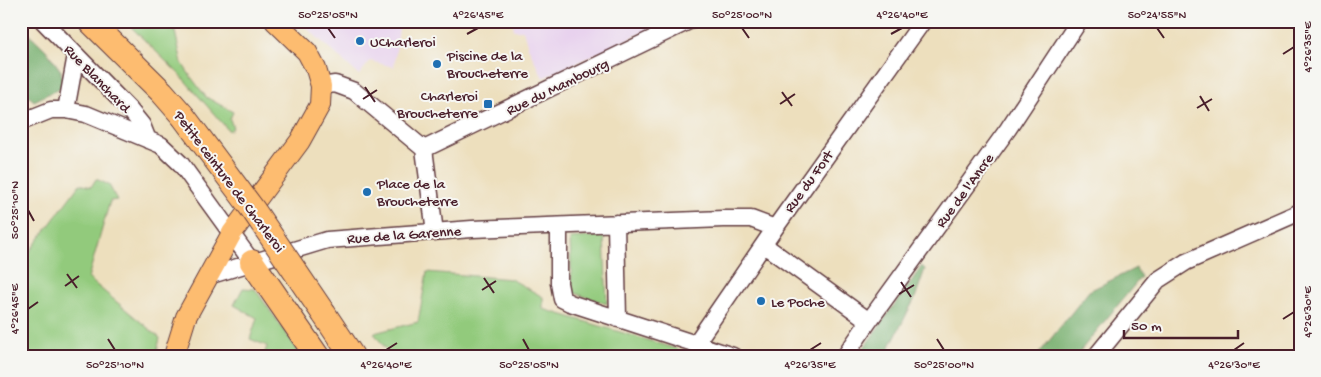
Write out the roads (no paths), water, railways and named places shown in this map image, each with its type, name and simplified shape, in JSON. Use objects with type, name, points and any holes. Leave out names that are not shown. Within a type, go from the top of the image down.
[{"type":"highway","name":"Petite ceinture de Charleroi","points":[[90,21],[162,92],[183,116],[254,210],[352,356]]},
{"type":"highway","points":[[252,262],[317,356]]},
{"type":"main road","points":[[174,356],[186,317],[232,233],[300,141],[320,105],[321,86],[316,69],[307,52],[275,21]]},
{"type":"street","name":"Rue Blanchard","points":[[43,21],[129,109],[142,125],[148,140]]},
{"type":"street","name":"Rue du Mambourg","points":[[424,149],[689,21]]},
{"type":"street","name":"Rue du Fort","points":[[696,342],[923,21]]},
{"type":"street","name":"Rue de l'Ancre","points":[[845,356],[1008,129],[1079,21]]},
{"type":"street","points":[[66,110],[76,55]]},
{"type":"street","points":[[321,86],[335,84],[354,91],[424,149],[435,232]]},
{"type":"street","points":[[21,122],[51,110],[66,110],[86,114],[161,145],[180,164],[252,262]]},
{"type":"street","points":[[1096,356],[1158,280],[1186,262],[1300,212]]},
{"type":"street","name":"Rue de la Garenne","points":[[208,276],[327,240],[435,232],[616,223],[751,219],[775,228]]},
{"type":"street","points":[[616,223],[618,319]]},
{"type":"street","points":[[559,226],[559,283],[562,299],[618,319],[696,342],[733,356]]},
{"type":"street","points":[[764,245],[869,321]]},
{"type":"place","name":"UCharleroi","points":[[360,41]]},
{"type":"place","name":"Piscine de la Broucheterre","points":[[437,64]]},
{"type":"place","name":"Charleroi Broucheterre","points":[[488,104]]},
{"type":"place","name":"Place de la Broucheterre","points":[[367,192]]},
{"type":"place","name":"Le Poche","points":[[761,301]]}]
